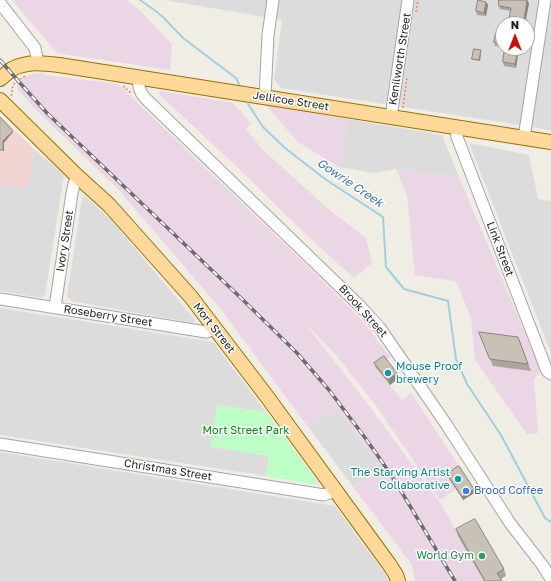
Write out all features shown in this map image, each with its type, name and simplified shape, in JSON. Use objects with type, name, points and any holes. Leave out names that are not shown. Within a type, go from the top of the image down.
[{"type":"main road","name":"Jellicoe Street","points":[[0,79],[12,69],[24,64],[35,63],[59,65],[551,142]]},
{"type":"main road","points":[[0,89],[16,74],[35,63]]},
{"type":"main road","name":"Mort Street","points":[[0,100],[77,176],[109,205],[190,297],[268,398],[389,564],[398,581]]},
{"type":"street","points":[[260,96],[273,0]]},
{"type":"street","name":"Kenilworth Street","points":[[391,117],[408,0]]},
{"type":"street","points":[[524,138],[544,0]]},
{"type":"street","points":[[0,3],[35,48],[35,63]]},
{"type":"street","name":"Brook Street","points":[[139,77],[139,89],[145,98],[360,306],[380,328],[446,424],[510,523],[543,566],[551,579]]},
{"type":"street","name":"Link Street","points":[[456,127],[457,138],[549,372]]},
{"type":"street","name":"Ivory Street","points":[[55,307],[72,193],[77,176]]},
{"type":"street","name":"Roseberry Street","points":[[0,299],[206,332],[215,329]]},
{"type":"street","name":"Christmas Street","points":[[0,444],[324,495],[335,491]]},
{"type":"path","points":[[416,15],[418,0]]},
{"type":"path","points":[[403,108],[407,73]]},
{"type":"shaded area","points":[[12,0],[127,0],[141,12],[172,44],[170,70],[57,53]]},
{"type":"shaded area","points":[[165,0],[551,0],[551,130],[281,88],[274,79],[282,20]]},
{"type":"shaded area","points":[[42,73],[46,75],[118,84],[363,321],[390,357],[376,369],[402,400],[411,393],[461,469],[448,477],[456,489],[440,500],[377,407],[336,355],[304,322],[370,407],[441,504],[485,581],[415,581],[412,565],[354,488],[380,468],[355,432],[336,409],[309,428],[219,307],[118,189],[35,109],[17,89],[17,85],[25,77]]},
{"type":"shaded area","points":[[161,91],[233,103],[251,123],[246,129],[262,149],[327,208],[366,238],[372,263],[354,278],[315,243],[159,94]]},
{"type":"shaded area","points":[[265,104],[347,119],[339,167],[298,142]]},
{"type":"shaded area","points":[[0,116],[34,149],[27,189],[0,184]]},
{"type":"shaded area","points":[[347,119],[442,135],[459,177],[396,169],[373,173],[339,167]]},
{"type":"shaded area","points":[[469,143],[529,155],[538,199],[551,201],[551,353]]},
{"type":"shaded area","points":[[34,149],[64,175],[45,295],[42,298],[0,291],[0,184],[27,188]]},
{"type":"shaded area","points":[[396,169],[459,177],[541,371],[534,379],[538,433],[527,434],[475,360],[471,318],[456,281],[415,275],[407,195]]},
{"type":"shaded area","points":[[86,197],[112,221],[195,320],[193,323],[71,301],[67,296],[82,198]]},
{"type":"shaded area","points":[[0,308],[213,342],[266,412],[217,405],[269,456],[266,476],[0,435]]},
{"type":"shaded area","points":[[336,409],[355,432],[380,468],[354,488],[309,428]]},
{"type":"shaded area","points":[[0,452],[335,506],[382,570],[388,581],[0,581]]},
{"type":"green space","name":"Mort Street Park","points":[[217,405],[266,412],[318,482],[316,485],[266,476],[269,456],[210,447]]},
{"type":"building","points":[[478,0],[486,2],[484,13],[476,11]]},
{"type":"building","points":[[499,0],[527,0],[525,16],[510,16],[511,8],[499,6]]},
{"type":"building","points":[[474,49],[481,50],[479,60],[472,59]]},
{"type":"building","points":[[504,56],[516,56],[515,64],[503,62]]},
{"type":"building","points":[[0,117],[13,131],[3,141],[3,150],[0,150]]},
{"type":"building","points":[[479,332],[518,337],[528,364],[490,359]]},
{"type":"building","name":"Mouse Proof brewery","points":[[384,356],[397,373],[388,380],[374,363]]},
{"type":"building","points":[[459,466],[474,489],[462,497],[447,474]]},
{"type":"building","name":"World Gym","points":[[475,519],[504,569],[497,573],[502,581],[485,581],[456,529]]},
{"type":"waterway","name":"Gowrie Creek","points":[[140,0],[163,17],[183,38],[236,78],[239,84]]},
{"type":"waterway","name":"Gowrie Creek","points":[[248,104],[263,127],[285,148],[325,179],[383,217],[386,267],[404,289],[448,301],[456,359],[467,384],[501,435],[545,518],[551,522]]},
{"type":"railway","points":[[0,60],[47,113],[297,353],[329,390],[378,456],[395,481],[455,581]]},
{"type":"place","name":"Mouse Proof brewery","points":[[388,373]]},
{"type":"place","name":"The Starving Artist Collaborative","points":[[458,479]]},
{"type":"place","name":"Brood Coffee","points":[[466,491]]},
{"type":"place","name":"World Gym","points":[[482,556]]}]
